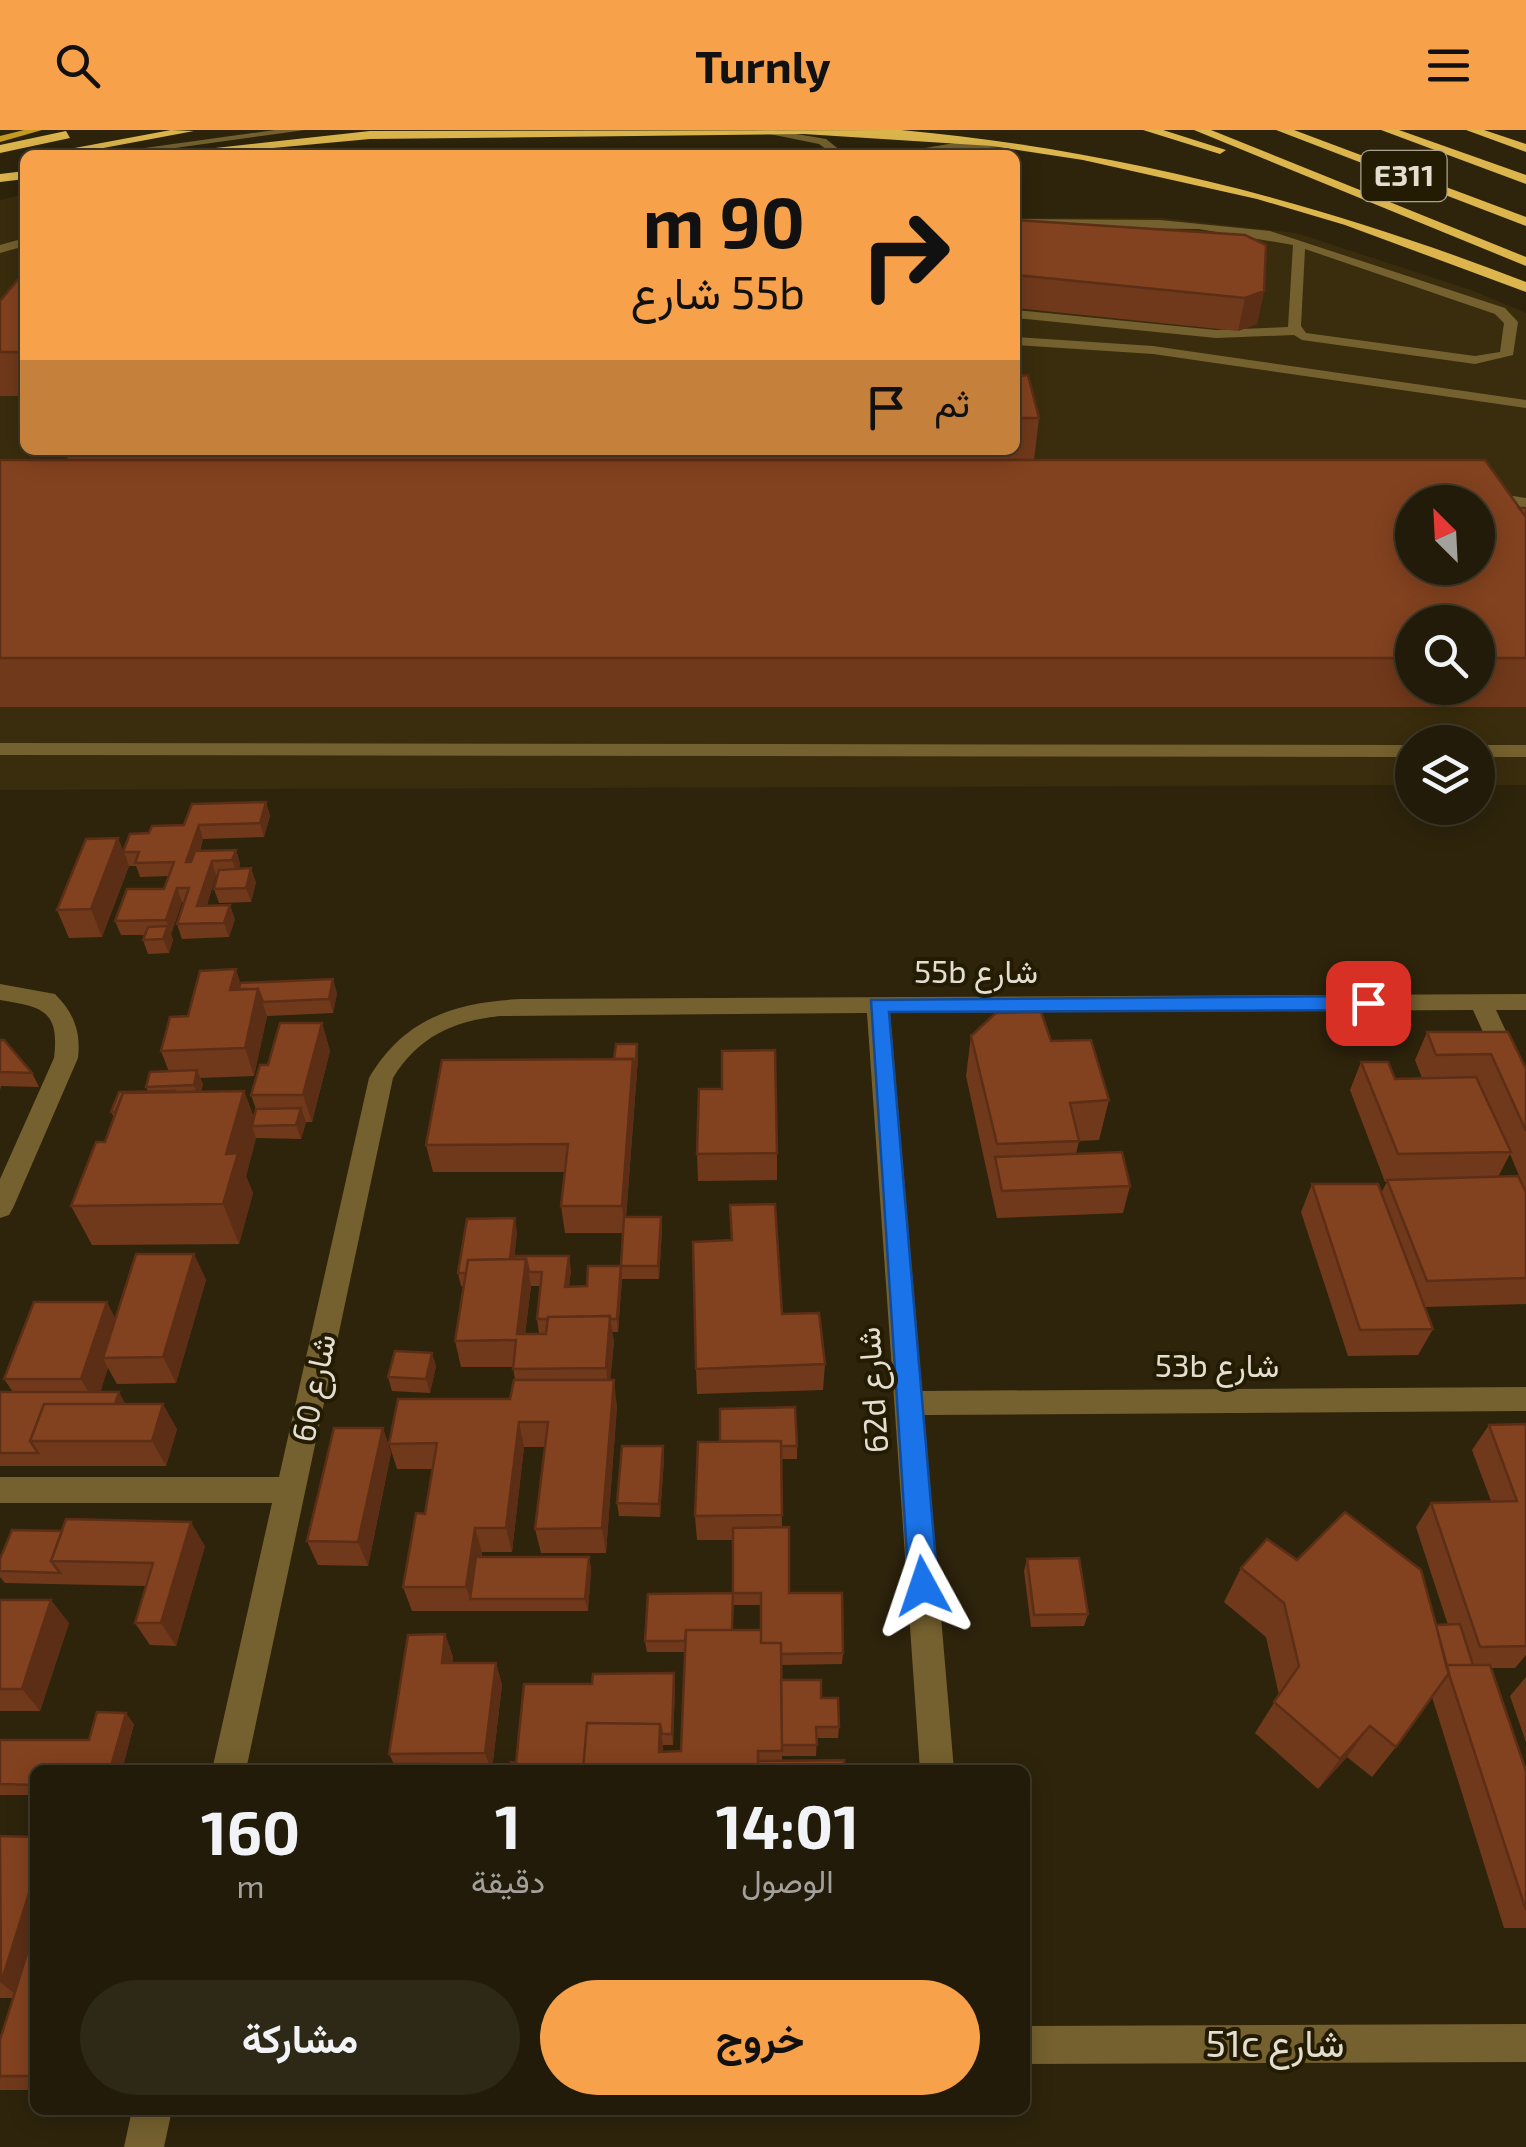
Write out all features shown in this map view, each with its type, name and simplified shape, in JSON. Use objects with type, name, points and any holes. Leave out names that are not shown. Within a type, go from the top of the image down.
[{"type":"highway","points":[[0,148],[98,130]]},
{"type":"highway","points":[[74,150],[199,130]]},
{"type":"highway","points":[[211,150],[370,135],[744,130],[918,134],[1024,145],[1133,163],[1276,197],[1392,233],[1526,287]]},
{"type":"highway","points":[[1149,130],[1236,154],[1402,213]]},
{"type":"highway","points":[[1200,130],[1526,262]]},
{"type":"highway","name":"E311","points":[[1282,130],[1526,222]]},
{"type":"highway","name":"E311","points":[[1387,130],[1526,180]]},
{"type":"highway","points":[[1472,130],[1526,147]]},
{"type":"highway","points":[[1484,130],[1526,147]]},
{"type":"main road","points":[[0,139],[37,130]]},
{"type":"street","points":[[139,150],[300,130]]},
{"type":"street","points":[[744,130],[810,138],[837,150]]},
{"type":"street","points":[[931,150],[966,144],[1024,145]]},
{"type":"street","points":[[1020,223],[1124,223],[1258,233],[1492,307],[1511,322],[1506,355],[1486,360],[1325,342],[1296,331],[1216,334],[1020,314]]},
{"type":"street","points":[[1123,242],[1124,223]]},
{"type":"street","points":[[1254,248],[1258,233]]},
{"type":"street","points":[[1296,331],[1299,243]]},
{"type":"street","points":[[0,261],[13,246]]},
{"type":"street","points":[[1020,340],[1226,360],[1526,404]]},
{"type":"street","points":[[1495,498],[1526,502]]},
{"type":"street","points":[[0,750],[1395,751]]},
{"type":"street","points":[[1495,751],[1526,751]]},
{"type":"street","points":[[0,992],[47,1000],[67,1025],[66,1058],[0,1208]]},
{"type":"street","points":[[1481,1002],[1526,1100]]},
{"type":"street","name":"55b شارع","points":[[429,1024],[498,1008],[1526,1002]]},
{"type":"street","name":"62d شارع","points":[[878,1005],[937,1765]]},
{"type":"street","name":"شارع 60","points":[[229,1765],[381,1078],[391,1057],[429,1024]]},
{"type":"street","name":"53b شارع","points":[[909,1403],[1526,1399]]},
{"type":"street","points":[[0,1490],[292,1490]]},
{"type":"street","name":"51c شارع","points":[[1030,2045],[1526,2043]]},
{"type":"street","points":[[144,2147],[151,2115]]},
{"type":"shaded area","points":[[20,195],[20,455],[1020,455],[1020,218],[1162,218],[1296,233],[1471,290],[1526,313],[1526,785],[1495,785],[1495,725],[1395,725],[1395,785],[0,790],[0,200]]},
{"type":"building","points":[[1020,220],[1245,235],[1266,245],[1264,291],[1245,298],[1020,276]]},
{"type":"building","points":[[20,277],[20,352],[0,352],[0,301]]},
{"type":"building","points":[[1028,375],[1039,418],[1020,418],[1020,376]]},
{"type":"building","points":[[0,460],[1485,460],[1526,517],[1526,658],[1495,658],[1495,605],[1395,605],[1395,658],[0,658]]},
{"type":"building","points":[[266,802],[260,823],[199,825],[186,862],[191,862],[195,851],[236,850],[232,860],[212,861],[197,906],[230,905],[224,923],[177,924],[189,888],[177,888],[166,920],[115,921],[127,889],[164,889],[174,862],[135,863],[139,852],[123,852],[130,834],[149,833],[152,826],[184,825],[192,804]]},
{"type":"building","points":[[118,838],[91,909],[57,910],[86,839]]},
{"type":"building","points":[[251,868],[246,888],[214,889],[219,870]]},
{"type":"building","points":[[168,926],[163,939],[143,940],[148,927]]},
{"type":"building","points":[[236,969],[230,990],[258,989],[245,1048],[161,1051],[170,1017],[188,1016],[200,971]]},
{"type":"building","points":[[333,979],[329,999],[263,1002],[258,989],[239,989],[240,983]]},
{"type":"building","points":[[1041,1012],[1051,1041],[1091,1040],[1109,1100],[1070,1103],[1079,1141],[997,1144],[971,1036],[996,1013]]},
{"type":"building","points":[[280,1023],[322,1023],[303,1095],[251,1095],[260,1065],[268,1065]]},
{"type":"building","points":[[1427,1032],[1508,1032],[1526,1069],[1526,1131],[1491,1054],[1436,1055]]},
{"type":"building","points":[[0,1040],[4,1040],[32,1073],[0,1072]]},
{"type":"building","points":[[616,1044],[637,1044],[635,1073],[633,1059],[614,1059]]},
{"type":"building","points":[[775,1050],[777,1153],[697,1154],[699,1089],[722,1089],[722,1051]]},
{"type":"building","points":[[633,1059],[622,1206],[561,1206],[568,1144],[426,1145],[442,1060]]},
{"type":"building","points":[[1361,1062],[1388,1062],[1395,1079],[1476,1077],[1511,1152],[1398,1154]]},
{"type":"building","points":[[197,1070],[194,1085],[146,1087],[150,1072]]},
{"type":"building","points":[[176,1091],[123,1093],[115,1112],[111,1112],[119,1092]]},
{"type":"building","points":[[244,1091],[226,1154],[238,1153],[223,1204],[71,1206],[96,1142],[105,1142],[123,1093]]},
{"type":"building","points":[[301,1108],[296,1125],[252,1126],[256,1109]]},
{"type":"building","points":[[1122,1152],[1130,1186],[1002,1191],[995,1157]]},
{"type":"building","points":[[1518,1176],[1526,1192],[1526,1278],[1427,1281],[1387,1180]]},
{"type":"building","points":[[1312,1184],[1378,1184],[1433,1329],[1360,1330]]},
{"type":"building","points":[[775,1204],[782,1314],[819,1313],[825,1364],[696,1369],[693,1242],[732,1240],[730,1205]]},
{"type":"building","points":[[624,1217],[661,1217],[658,1266],[621,1266]]},
{"type":"building","points":[[515,1218],[510,1259],[468,1260],[466,1273],[458,1273],[467,1219]]},
{"type":"building","points":[[136,1254],[194,1254],[163,1357],[103,1358]]},
{"type":"building","points":[[569,1256],[565,1287],[587,1286],[588,1266],[621,1266],[617,1319],[537,1319],[542,1272],[529,1272],[526,1259],[514,1259]]},
{"type":"building","points":[[526,1259],[517,1334],[546,1334],[548,1317],[610,1316],[606,1368],[513,1369],[516,1340],[455,1341],[468,1260]]},
{"type":"building","points":[[34,1302],[107,1302],[81,1379],[4,1379]]},
{"type":"building","points":[[395,1351],[432,1353],[426,1379],[388,1377]]},
{"type":"building","points":[[514,1380],[614,1380],[602,1528],[535,1529],[548,1422],[519,1422],[506,1528],[475,1528],[466,1587],[403,1587],[416,1513],[425,1514],[437,1443],[389,1444],[398,1399],[510,1399]]},
{"type":"building","points":[[0,1392],[119,1392],[115,1404],[44,1404],[30,1441],[38,1453],[0,1453]]},
{"type":"building","points":[[44,1404],[163,1404],[152,1441],[30,1441]]},
{"type":"building","points":[[795,1407],[797,1446],[781,1446],[781,1441],[720,1441],[720,1409]]},
{"type":"building","points":[[1526,1424],[1526,1646],[1480,1647],[1431,1503],[1517,1501],[1489,1425]]},
{"type":"building","points":[[334,1428],[383,1428],[358,1542],[307,1541]]},
{"type":"building","points":[[781,1441],[782,1515],[695,1516],[698,1442]]},
{"type":"building","points":[[622,1446],[663,1446],[659,1504],[617,1503]]},
{"type":"building","points":[[1345,1512],[1421,1570],[1449,1673],[1396,1747],[1370,1726],[1340,1759],[1274,1702],[1299,1666],[1284,1603],[1241,1568],[1267,1539],[1297,1560]]},
{"type":"building","points":[[66,1519],[191,1522],[161,1623],[135,1623],[153,1563],[51,1561]]},
{"type":"building","points":[[789,1527],[789,1593],[842,1593],[843,1653],[781,1654],[781,1643],[761,1643],[761,1593],[733,1593],[733,1528]]},
{"type":"building","points":[[12,1530],[62,1531],[51,1561],[60,1573],[0,1571],[0,1559]]},
{"type":"building","points":[[476,1557],[589,1557],[585,1599],[470,1599]]},
{"type":"building","points":[[1079,1558],[1088,1614],[1034,1615],[1027,1559]]},
{"type":"building","points":[[733,1593],[732,1630],[686,1630],[685,1641],[645,1641],[648,1594]]},
{"type":"building","points":[[0,1600],[51,1600],[22,1689],[0,1689]]},
{"type":"building","points":[[1460,1624],[1473,1665],[1446,1665],[1436,1625]]},
{"type":"building","points":[[686,1630],[761,1630],[761,1643],[781,1643],[782,1751],[758,1751],[758,1765],[583,1765],[587,1723],[660,1724],[659,1752],[681,1751]]},
{"type":"building","points":[[445,1634],[442,1663],[496,1663],[485,1753],[389,1754],[408,1635]]},
{"type":"building","points":[[1446,1665],[1490,1665],[1526,1771],[1526,1910]]},
{"type":"building","points":[[674,1673],[672,1734],[662,1734],[660,1724],[587,1723],[583,1765],[511,1765],[516,1763],[524,1684],[592,1684],[593,1674]]},
{"type":"building","points":[[781,1680],[821,1680],[821,1698],[838,1698],[839,1727],[816,1727],[817,1745],[782,1745]]},
{"type":"building","points":[[97,1712],[126,1713],[111,1765],[30,1765],[30,1785],[0,1784],[0,1740],[89,1740]]},
{"type":"building","points":[[844,1760],[844,1765],[758,1765],[758,1761]]},
{"type":"building","points":[[0,1836],[30,1837],[30,1890],[1,1983]]},
{"type":"building","points":[[30,1944],[30,2076],[0,2076],[0,2040]]},
{"type":"route","points":[[923,1586],[878,1005],[1368,1003]]}]
